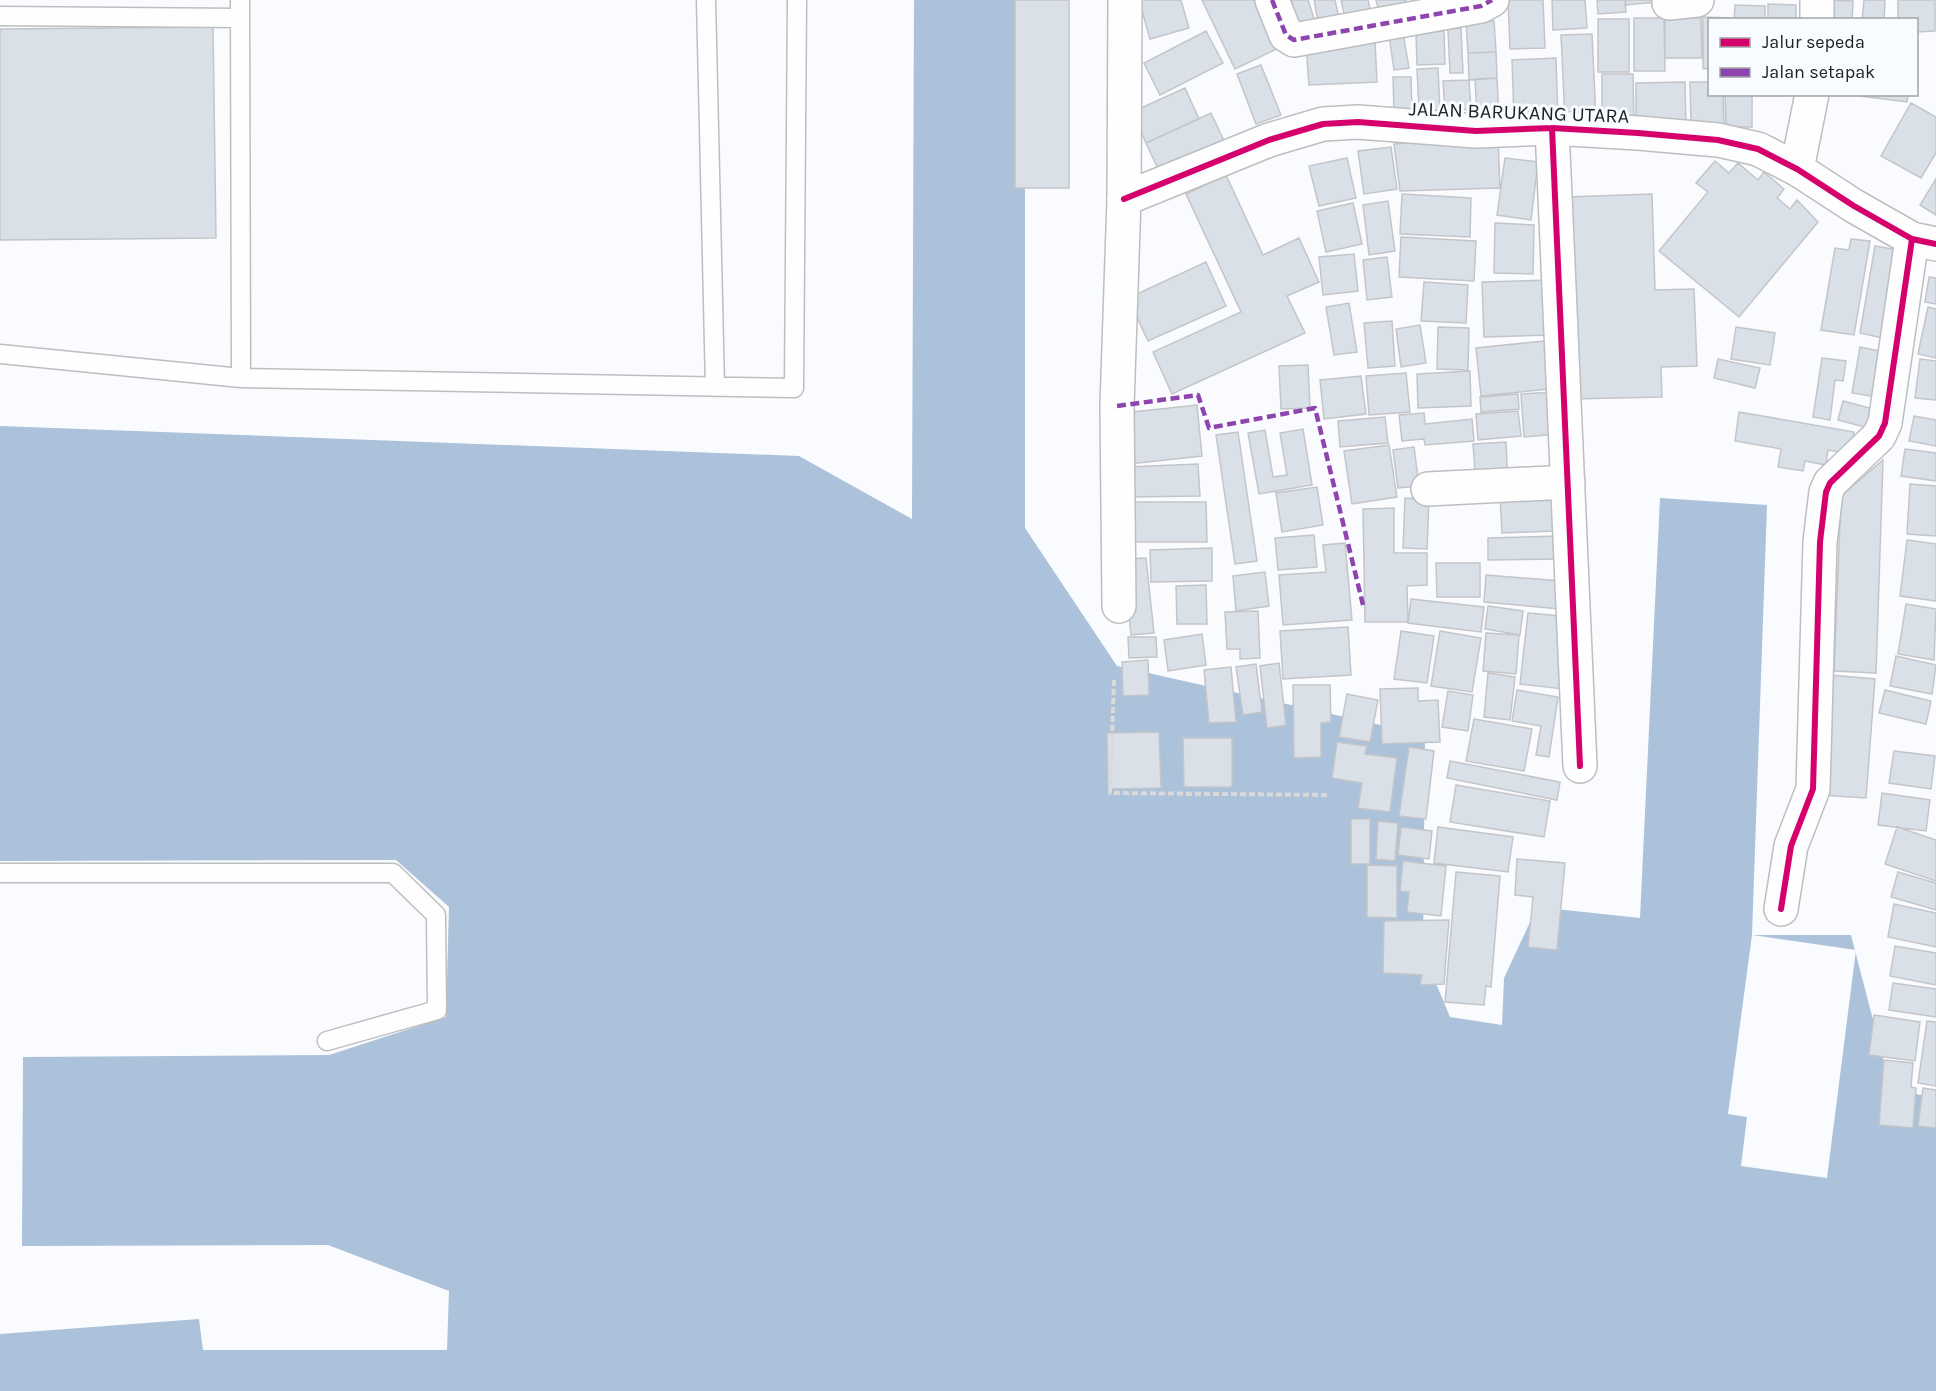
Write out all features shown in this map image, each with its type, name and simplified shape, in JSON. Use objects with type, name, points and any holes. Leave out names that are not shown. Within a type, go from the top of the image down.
[{"type":"street","points":[[1119,606],[1117,406],[1124,199],[1125,0]]},
{"type":"street","points":[[1272,0],[1286,35],[1294,40],[1471,8],[1492,0]]},
{"type":"street","points":[[1817,0],[1817,18]]},
{"type":"street","points":[[1797,170],[1812,96]]},
{"type":"street","name":"JALAN BARUKANG UTARA","points":[[1124,199],[1269,140],[1323,124],[1358,122],[1476,130],[1552,128],[1718,140],[1758,149],[1797,170],[1854,206],[1924,241]]},
{"type":"street","points":[[1552,128],[1580,766]]},
{"type":"street","points":[[1781,909],[1791,846],[1813,789],[1820,542],[1826,492],[1830,483],[1879,436],[1885,423],[1924,241]]},
{"type":"street","points":[[1428,489],[1568,482]]},
{"type":"lane","points":[[706,0],[715,387]]},
{"type":"lane","points":[[0,354],[241,378],[794,388],[797,0]]},
{"type":"lane","points":[[0,16],[240,9],[241,378]]},
{"type":"lane","points":[[0,873],[393,873],[436,915],[437,1010],[327,1041]]},
{"type":"path","points":[[1114,680],[1110,793],[1328,795]]},
{"type":"water","points":[[914,0],[1025,0],[1025,528],[1117,666],[1425,735],[1423,952],[1450,1017],[1502,1025],[1504,978],[1537,907],[1640,918],[1660,498],[1767,505],[1752,935],[1851,935],[1891,1089],[1936,1098],[1936,1391],[0,1391],[0,1334],[199,1319],[203,1350],[447,1350],[449,1291],[328,1245],[22,1246],[23,1057],[329,1055],[446,1017],[449,907],[396,860],[0,861],[0,426],[799,456],[912,519]]},
{"type":"pier","points":[[1752,935],[1856,950],[1827,1178],[1741,1166],[1747,1117],[1728,1114]]},
{"type":"building","points":[[1015,0],[1069,0],[1069,188],[1015,188]]},
{"type":"building","points":[[1139,0],[1181,0],[1189,28],[1150,39]]},
{"type":"building","points":[[1202,0],[1263,0],[1285,45],[1235,69]]},
{"type":"building","points":[[1291,0],[1308,0],[1318,31],[1302,36]]},
{"type":"building","points":[[1314,0],[1335,0],[1341,28],[1320,32]]},
{"type":"building","points":[[1341,0],[1368,0],[1373,22],[1347,27]]},
{"type":"building","points":[[1376,0],[1406,0],[1411,15],[1382,22]]},
{"type":"building","points":[[1508,0],[1543,0],[1545,48],[1510,49]]},
{"type":"building","points":[[1552,0],[1585,0],[1587,28],[1553,30]]},
{"type":"building","points":[[1597,0],[1625,0],[1626,12],[1598,14]]},
{"type":"building","points":[[1625,0],[1657,0],[1658,2],[1625,5]]},
{"type":"building","points":[[1827,0],[1853,1],[1852,18],[1826,18]]},
{"type":"building","points":[[1864,0],[1885,0],[1884,18],[1862,18]]},
{"type":"building","points":[[1898,0],[1935,0],[1935,31],[1918,32],[1918,18],[1898,18]]},
{"type":"building","points":[[1768,4],[1796,5],[1796,18],[1768,18]]},
{"type":"building","points":[[1735,5],[1765,6],[1765,18],[1734,18]]},
{"type":"building","points":[[1665,17],[1701,18],[1702,58],[1665,58]]},
{"type":"building","points":[[1703,17],[1732,18],[1708,18],[1708,68],[1703,69]]},
{"type":"building","points":[[1634,18],[1664,18],[1665,71],[1634,71]]},
{"type":"building","points":[[1598,19],[1629,19],[1629,72],[1598,72]]},
{"type":"building","points":[[1494,21],[1496,52],[1468,53],[1466,22]]},
{"type":"building","points":[[213,27],[216,238],[0,240],[0,29]]},
{"type":"building","points":[[1461,28],[1463,73],[1450,73],[1448,29]]},
{"type":"building","points":[[1206,31],[1223,63],[1160,95],[1144,63]]},
{"type":"building","points":[[1444,31],[1445,64],[1417,65],[1416,33]]},
{"type":"building","points":[[1403,33],[1409,68],[1394,70],[1389,35]]},
{"type":"building","points":[[1592,34],[1596,119],[1565,120],[1561,35]]},
{"type":"building","points":[[1375,42],[1377,82],[1309,85],[1306,46]]},
{"type":"building","points":[[1496,52],[1497,78],[1469,80],[1468,53]]},
{"type":"building","points":[[1556,58],[1558,118],[1514,120],[1512,60]]},
{"type":"building","points":[[1261,65],[1281,115],[1256,124],[1237,74]]},
{"type":"building","points":[[1438,68],[1440,110],[1419,111],[1417,69]]},
{"type":"building","points":[[1602,74],[1633,74],[1634,130],[1602,130]]},
{"type":"building","points":[[1393,77],[1411,77],[1412,109],[1394,110]]},
{"type":"building","points":[[1497,78],[1499,117],[1477,118],[1475,79]]},
{"type":"building","points":[[1469,80],[1471,109],[1445,111],[1443,81]]},
{"type":"building","points":[[1685,82],[1686,127],[1636,126],[1636,83]]},
{"type":"building","points":[[1690,82],[1708,82],[1708,96],[1723,96],[1724,126],[1691,126]]},
{"type":"building","points":[[1185,88],[1199,119],[1146,143],[1132,112]]},
{"type":"building","points":[[1725,96],[1752,96],[1752,127],[1726,127]]},
{"type":"building","points":[[1860,96],[1908,96],[1907,102]]},
{"type":"building","points":[[1911,103],[1936,117],[1936,153],[1921,178],[1881,156]]},
{"type":"building","points":[[1211,113],[1225,143],[1160,173],[1146,143]]},
{"type":"building","points":[[1498,137],[1500,188],[1400,191],[1394,144]]},
{"type":"building","points":[[1391,147],[1397,189],[1364,194],[1358,151]]},
{"type":"building","points":[[1347,158],[1356,198],[1319,206],[1309,166]]},
{"type":"building","points":[[1505,158],[1538,162],[1531,220],[1497,215]]},
{"type":"building","points":[[1715,161],[1729,173],[1738,163],[1758,180],[1764,172],[1784,189],[1777,198],[1790,209],[1797,200],[1818,222],[1739,317],[1659,251],[1708,192],[1696,183]]},
{"type":"building","points":[[1226,175],[1263,255],[1299,238],[1319,282],[1287,296],[1305,333],[1172,394],[1153,352],[1241,312],[1186,194]]},
{"type":"building","points":[[1936,179],[1936,215],[1920,205]]},
{"type":"building","points":[[1402,194],[1471,198],[1470,237],[1400,234]]},
{"type":"building","points":[[1652,194],[1655,290],[1694,289],[1697,366],[1661,367],[1662,397],[1572,399],[1565,197]]},
{"type":"building","points":[[1388,201],[1395,251],[1369,255],[1363,205]]},
{"type":"building","points":[[1353,203],[1362,244],[1326,252],[1317,211]]},
{"type":"building","points":[[1495,223],[1534,225],[1533,274],[1494,273]]},
{"type":"building","points":[[1401,237],[1476,241],[1474,281],[1399,277]]},
{"type":"building","points":[[1851,239],[1870,241],[1854,335],[1821,330],[1835,248],[1849,250]]},
{"type":"building","points":[[1875,246],[1905,251],[1892,340],[1860,333]]},
{"type":"building","points":[[1354,254],[1358,291],[1323,295],[1319,257]]},
{"type":"building","points":[[1387,257],[1392,297],[1367,300],[1363,260]]},
{"type":"building","points":[[1206,262],[1226,306],[1148,341],[1128,298]]},
{"type":"building","points":[[1929,277],[1936,278],[1936,304],[1925,302]]},
{"type":"building","points":[[1550,280],[1552,335],[1484,337],[1482,282]]},
{"type":"building","points":[[1424,282],[1468,285],[1466,323],[1421,321]]},
{"type":"building","points":[[1349,303],[1357,352],[1334,355],[1326,307]]},
{"type":"building","points":[[1928,307],[1936,309],[1936,358],[1918,354]]},
{"type":"building","points":[[1392,321],[1395,366],[1368,368],[1364,323]]},
{"type":"building","points":[[1420,325],[1426,363],[1401,367],[1396,329]]},
{"type":"building","points":[[1438,327],[1469,328],[1468,370],[1437,369]]},
{"type":"building","points":[[1736,327],[1775,333],[1770,365],[1731,359]]},
{"type":"building","points":[[1554,340],[1559,388],[1481,396],[1476,348]]},
{"type":"building","points":[[1860,347],[1890,353],[1882,398],[1852,393]]},
{"type":"building","points":[[1822,358],[1846,361],[1843,381],[1835,380],[1830,420],[1813,417]]},
{"type":"building","points":[[1718,359],[1760,368],[1755,388],[1714,378]]},
{"type":"building","points":[[1920,359],[1936,361],[1936,400],[1915,398]]},
{"type":"building","points":[[1308,365],[1310,408],[1281,409],[1279,366]]},
{"type":"building","points":[[1470,371],[1471,406],[1418,408],[1417,374]]},
{"type":"building","points":[[1406,373],[1410,412],[1369,415],[1366,376]]},
{"type":"building","points":[[1361,376],[1366,414],[1324,419],[1320,380]]},
{"type":"building","points":[[1555,392],[1558,434],[1524,437],[1521,394]]},
{"type":"building","points":[[1518,394],[1519,409],[1481,412],[1480,397]]},
{"type":"building","points":[[1843,401],[1881,411],[1876,430],[1838,420]]},
{"type":"building","points":[[1197,405],[1202,456],[1129,464],[1123,413]]},
{"type":"building","points":[[1518,411],[1521,436],[1478,440],[1476,414]]},
{"type":"building","points":[[1739,412],[1854,432],[1851,454],[1828,450],[1826,465],[1805,461],[1803,471],[1778,467],[1781,449],[1735,441]]},
{"type":"building","points":[[1424,413],[1425,424],[1472,419],[1474,441],[1425,445],[1424,439],[1402,441],[1399,415]]},
{"type":"building","points":[[1914,416],[1936,420],[1936,446],[1909,441]]},
{"type":"building","points":[[1385,417],[1388,443],[1340,447],[1338,421]]},
{"type":"building","points":[[1303,429],[1312,485],[1259,494],[1248,433],[1265,430],[1273,477],[1287,475],[1280,433]]},
{"type":"building","points":[[1238,432],[1257,561],[1235,564],[1216,435]]},
{"type":"building","points":[[1506,442],[1508,483],[1476,485],[1473,444]]},
{"type":"building","points":[[1389,445],[1397,497],[1352,504],[1344,451]]},
{"type":"building","points":[[1414,447],[1419,486],[1398,488],[1393,450]]},
{"type":"building","points":[[1905,449],[1936,453],[1936,481],[1901,476]]},
{"type":"building","points":[[1883,460],[1876,673],[1834,671],[1841,496]]},
{"type":"building","points":[[1198,464],[1200,496],[1129,497],[1128,467]]},
{"type":"building","points":[[1910,484],[1936,486],[1936,536],[1907,534]]},
{"type":"building","points":[[1317,487],[1323,525],[1282,532],[1276,493]]},
{"type":"building","points":[[1552,494],[1553,531],[1502,533],[1500,496]]},
{"type":"building","points":[[1405,498],[1429,500],[1427,549],[1403,548]]},
{"type":"building","points":[[1129,502],[1206,502],[1207,542],[1129,542]]},
{"type":"building","points":[[1394,508],[1394,553],[1427,553],[1427,585],[1407,586],[1408,622],[1365,622],[1363,509]]},
{"type":"building","points":[[1314,535],[1317,567],[1278,570],[1275,538]]},
{"type":"building","points":[[1557,536],[1558,559],[1488,560],[1488,538]]},
{"type":"building","points":[[1907,540],[1936,544],[1936,601],[1900,596]]},
{"type":"building","points":[[1345,543],[1352,620],[1283,625],[1279,575],[1326,572],[1323,545]]},
{"type":"building","points":[[1212,548],[1212,581],[1151,582],[1150,550]]},
{"type":"building","points":[[1146,558],[1154,633],[1131,635],[1123,559]]},
{"type":"building","points":[[1436,563],[1480,563],[1480,597],[1437,597]]},
{"type":"building","points":[[1265,572],[1269,606],[1236,611],[1233,576]]},
{"type":"building","points":[[1486,575],[1562,581],[1560,609],[1484,602]]},
{"type":"building","points":[[1206,585],[1207,624],[1177,624],[1176,586]]},
{"type":"building","points":[[1411,599],[1484,607],[1481,632],[1408,623]]},
{"type":"building","points":[[1906,604],[1936,609],[1934,660],[1898,654]]},
{"type":"building","points":[[1488,606],[1523,611],[1520,635],[1485,629]]},
{"type":"building","points":[[1258,611],[1260,658],[1240,659],[1240,649],[1227,649],[1225,612]]},
{"type":"building","points":[[1528,613],[1572,617],[1564,689],[1520,684]]},
{"type":"building","points":[[1348,627],[1351,675],[1283,679],[1280,631]]},
{"type":"building","points":[[1401,631],[1434,636],[1427,683],[1394,679]]},
{"type":"building","points":[[1440,631],[1481,638],[1472,692],[1431,686]]},
{"type":"building","points":[[1486,633],[1519,635],[1516,674],[1483,671]]},
{"type":"building","points":[[1202,634],[1206,665],[1168,671],[1164,640]]},
{"type":"building","points":[[1128,637],[1156,637],[1157,657],[1129,658]]},
{"type":"building","points":[[1896,656],[1936,665],[1932,694],[1890,686]]},
{"type":"building","points":[[1148,660],[1149,695],[1123,696],[1122,662]]},
{"type":"building","points":[[1279,663],[1286,725],[1267,728],[1260,666]]},
{"type":"building","points":[[1256,664],[1262,712],[1243,715],[1236,667]]},
{"type":"building","points":[[1231,667],[1236,722],[1209,723],[1204,670]]},
{"type":"building","points":[[1488,673],[1515,677],[1510,720],[1484,717]]},
{"type":"building","points":[[1830,675],[1875,679],[1866,798],[1821,795]]},
{"type":"building","points":[[1293,685],[1330,685],[1331,722],[1321,723],[1321,757],[1294,758]]},
{"type":"building","points":[[1418,688],[1418,701],[1438,700],[1440,742],[1382,744],[1380,689]]},
{"type":"building","points":[[1517,690],[1558,697],[1549,757],[1536,755],[1541,726],[1512,721]]},
{"type":"building","points":[[1885,690],[1931,701],[1926,724],[1879,713]]},
{"type":"building","points":[[1448,691],[1473,695],[1468,731],[1442,727]]},
{"type":"building","points":[[1347,694],[1378,700],[1370,742],[1339,737]]},
{"type":"building","points":[[1474,719],[1532,729],[1524,771],[1466,761]]},
{"type":"building","points":[[1159,732],[1161,788],[1108,789],[1107,733]]},
{"type":"building","points":[[1183,738],[1232,738],[1232,787],[1184,787]]},
{"type":"building","points":[[1337,742],[1367,746],[1365,754],[1397,758],[1390,812],[1358,808],[1362,783],[1332,778]]},
{"type":"building","points":[[1409,747],[1434,751],[1426,819],[1399,816]]},
{"type":"building","points":[[1894,751],[1935,756],[1931,789],[1889,783]]},
{"type":"building","points":[[1450,761],[1560,782],[1557,800],[1447,778]]},
{"type":"building","points":[[1456,785],[1550,801],[1544,837],[1450,822]]},
{"type":"building","points":[[1882,793],[1930,800],[1926,831],[1878,825]]},
{"type":"building","points":[[1351,819],[1370,819],[1370,864],[1351,864]]},
{"type":"building","points":[[1378,821],[1398,823],[1395,861],[1376,859]]},
{"type":"building","points":[[1401,827],[1432,831],[1429,859],[1398,855]]},
{"type":"building","points":[[1438,827],[1513,837],[1508,872],[1434,863]]},
{"type":"building","points":[[1897,827],[1936,840],[1936,881],[1885,864]]},
{"type":"building","points":[[1517,859],[1565,863],[1557,950],[1528,947],[1533,897],[1515,895]]},
{"type":"building","points":[[1403,861],[1446,866],[1441,916],[1407,912],[1409,892],[1400,891]]},
{"type":"building","points":[[1367,865],[1397,866],[1397,918],[1367,917]]},
{"type":"building","points":[[1456,872],[1500,876],[1491,987],[1486,986],[1484,1005],[1445,1002]]},
{"type":"building","points":[[1898,872],[1936,883],[1936,910],[1891,897]]},
{"type":"building","points":[[1894,904],[1936,913],[1936,947],[1888,937]]},
{"type":"building","points":[[1449,920],[1444,984],[1420,985],[1422,975],[1383,973],[1384,921]]},
{"type":"building","points":[[1895,946],[1936,953],[1936,985],[1890,976]]},
{"type":"building","points":[[1893,983],[1936,989],[1936,1017],[1889,1010]]},
{"type":"building","points":[[1874,1015],[1920,1022],[1915,1061],[1869,1055]]},
{"type":"building","points":[[1927,1021],[1936,1022],[1936,1086],[1918,1083]]},
{"type":"building","points":[[1884,1060],[1913,1063],[1911,1087],[1916,1088],[1913,1128],[1879,1125]]},
{"type":"building","points":[[1923,1088],[1936,1090],[1936,1128],[1918,1126]]},
{"type":"marked path","points":[[1272,0],[1286,35],[1294,40],[1481,6],[1492,0]]},
{"type":"marked path","points":[[1117,406],[1198,395],[1209,428],[1315,408],[1363,605]]},
{"type":"cycle path","points":[[1124,199],[1269,140],[1323,124],[1358,122],[1476,131],[1552,128],[1718,140],[1758,149],[1797,169],[1854,206],[1912,239],[1936,244]]},
{"type":"cycle path","points":[[1552,128],[1580,766]]},
{"type":"cycle path","points":[[1781,909],[1791,846],[1813,789],[1820,542],[1826,492],[1830,483],[1879,436],[1885,423],[1912,239]]}]
